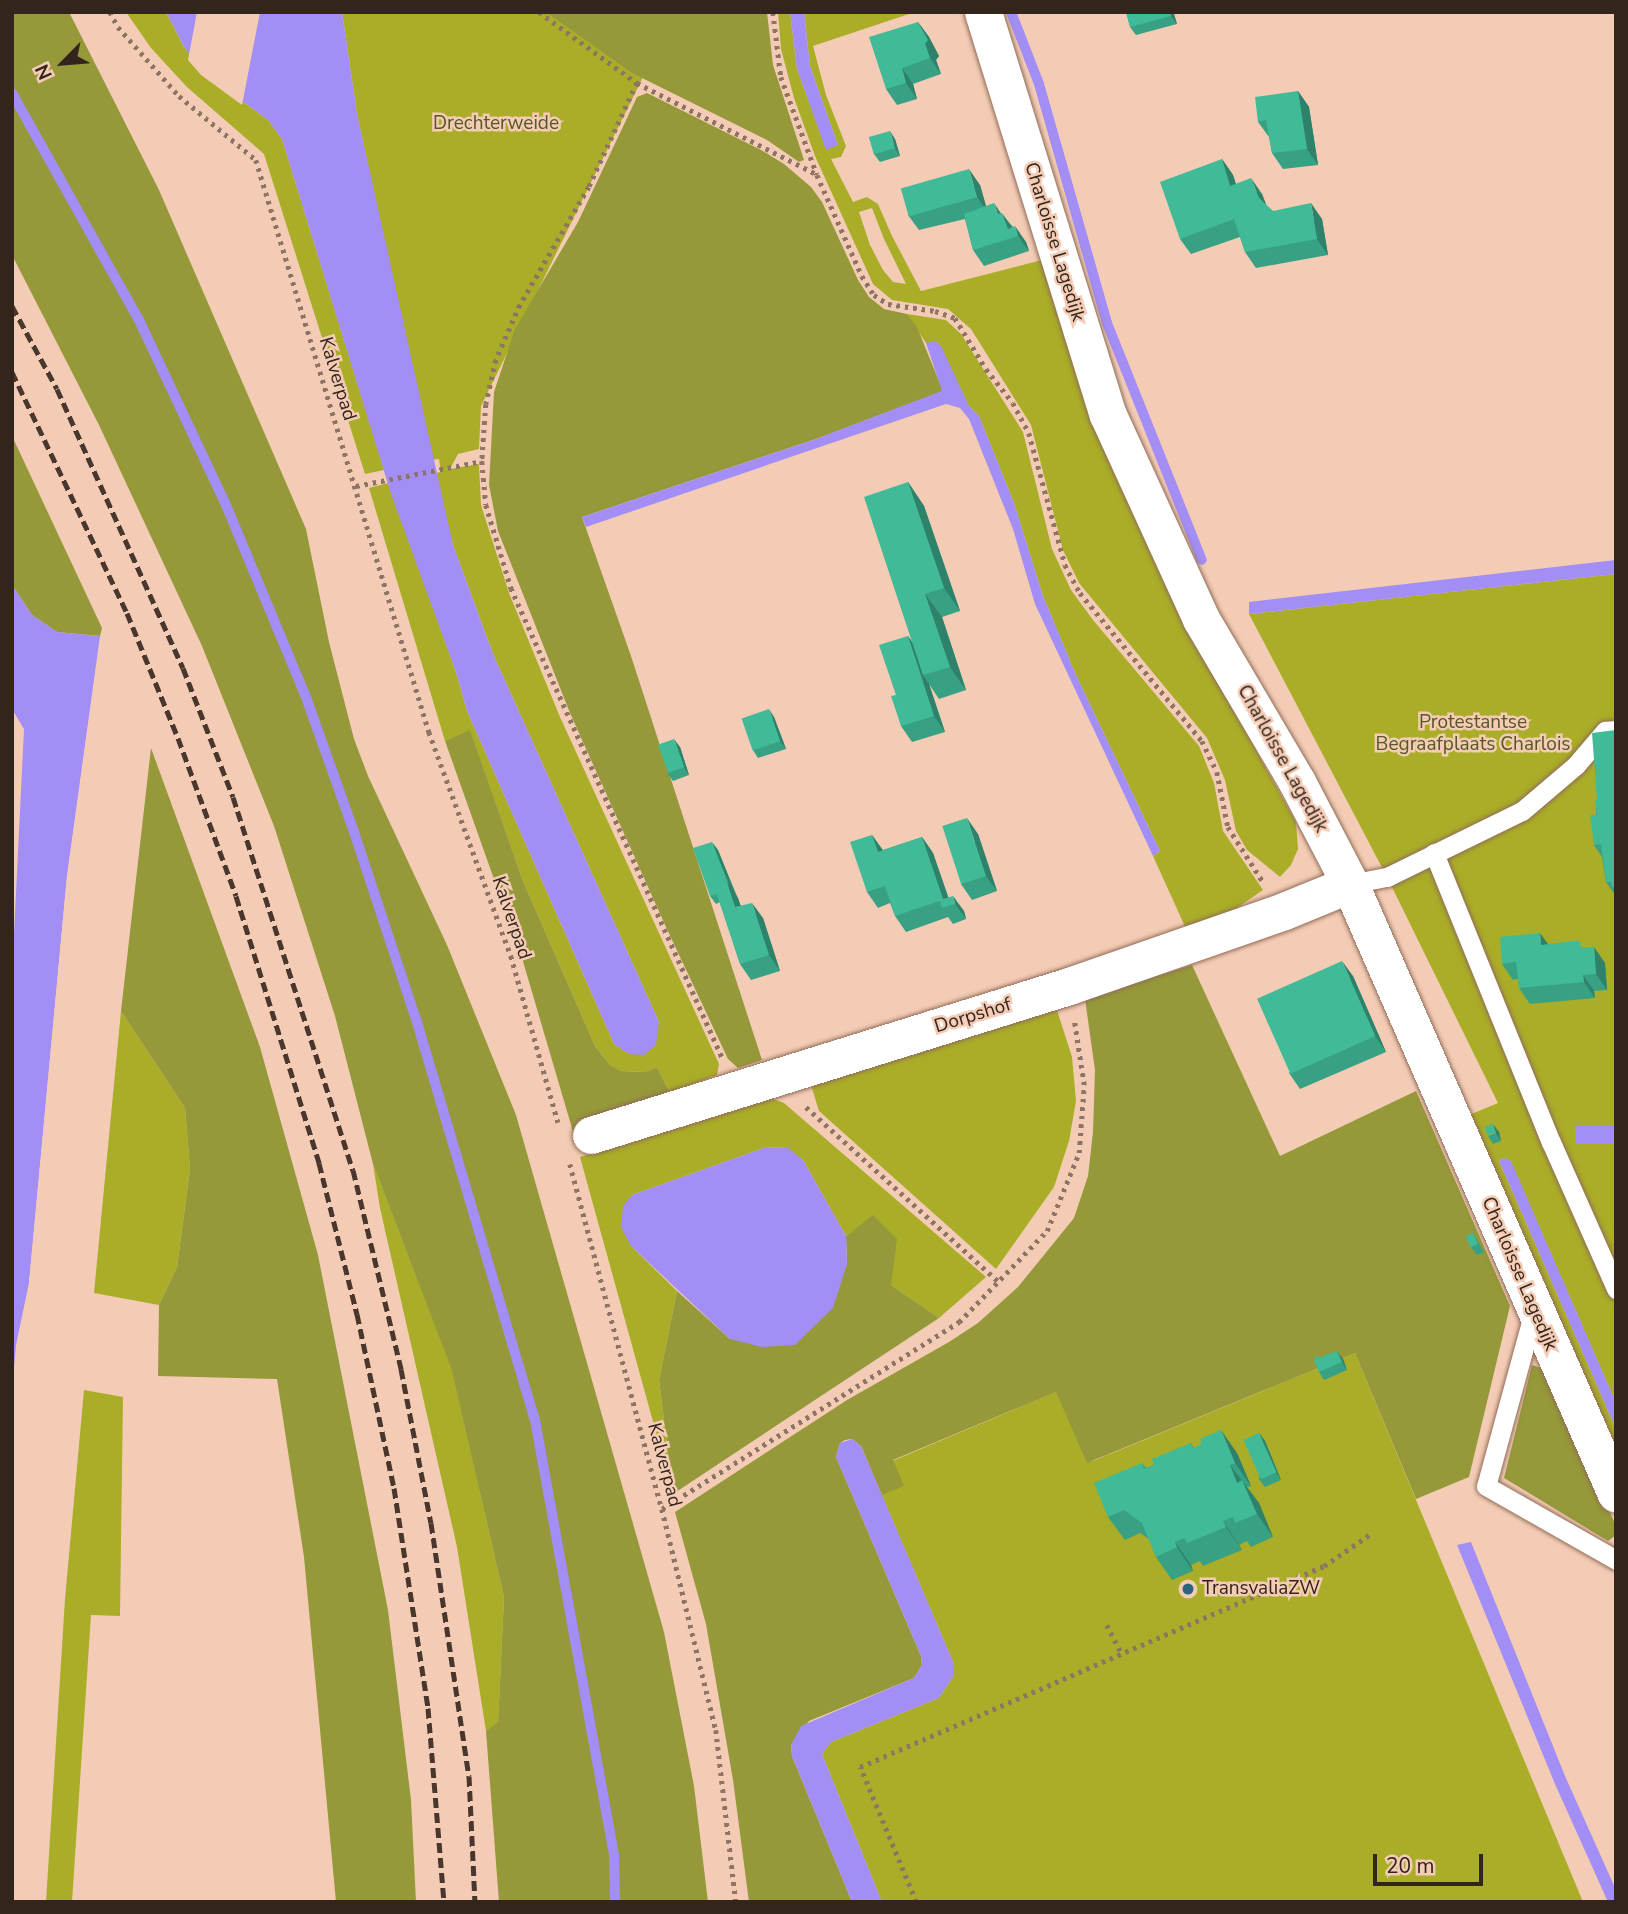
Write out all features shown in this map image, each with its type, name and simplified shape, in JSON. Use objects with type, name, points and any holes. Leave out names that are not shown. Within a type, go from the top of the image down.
[{"type":"street","name":"Charloisse Lagedijk","points":[[983,12],[1108,415],[1201,619],[1297,782],[1350,884],[1616,1494]]},
{"type":"street","name":"Dorpshof","points":[[573,1140],[1069,986],[1284,911],[1350,884]]},
{"type":"lane","points":[[1350,884],[1387,877],[1522,811],[1576,765],[1605,732],[1616,730]]},
{"type":"lane","points":[[1434,853],[1551,1142],[1616,1289]]},
{"type":"lane","points":[[1535,1310],[1486,1486],[1616,1560]]},
{"type":"path","name":"Kalverpad","points":[[110,12],[118,27],[179,96],[256,160],[429,732],[511,956],[573,1140],[716,1730],[736,1902]]},
{"type":"path","points":[[539,12],[637,83],[817,175]]},
{"type":"path","points":[[773,12],[781,77],[817,175],[862,276],[874,295],[888,304],[935,311],[955,318],[986,369],[1013,403],[1029,433],[1065,565],[1080,593],[1202,741],[1217,772],[1228,827],[1234,841],[1284,911]]},
{"type":"path","points":[[637,83],[589,187],[520,305],[496,360],[486,404],[482,461],[486,505],[511,588],[736,1088]]},
{"type":"path","points":[[355,486],[482,461]]},
{"type":"path","points":[[662,1509],[959,1322],[1000,1283],[1046,1231],[1079,1153],[1084,1085],[1069,986]]},
{"type":"path","points":[[774,1077],[1000,1283]]},
{"type":"path","points":[[916,1902],[860,1767],[1324,1566],[1372,1533]]},
{"type":"path","points":[[1107,1625],[1121,1653]]},
{"type":"green space","points":[[126,12],[166,12],[184,47],[204,73],[268,120],[282,139],[384,470],[365,474],[264,154],[187,87],[151,48]]},
{"type":"green space","name":"Drechterweide","points":[[342,12],[675,12],[481,406],[479,449],[458,454],[450,469],[479,464],[481,505],[509,593],[560,717],[719,1064],[717,1075],[670,1093],[657,1067],[645,1072],[621,1071],[610,1065],[595,1046],[523,881],[470,731],[445,741],[369,488],[388,483],[456,672],[467,711],[614,1044],[629,1054],[659,1022],[493,654],[453,545],[435,473],[441,472],[439,459],[432,460],[357,114]]},
{"type":"green space","points":[[778,12],[790,12],[797,69],[826,149],[838,145],[810,66],[804,12],[915,12],[813,46],[826,95],[846,146],[841,157],[831,159],[853,202],[867,197],[878,204],[921,291],[1042,260],[1209,666],[1296,822],[1298,849],[1291,865],[1280,877],[1247,850],[1236,831],[1225,780],[1207,738],[1079,583],[1063,550],[1031,425],[971,329],[948,309],[892,300],[873,284],[815,156],[794,98],[781,49]],"holes":[[[872,208],[906,284],[893,282],[883,270],[870,245],[859,212]]]},
{"type":"green space","points":[[907,314],[946,320],[961,334],[1023,432],[1052,549],[1071,590],[1199,746],[1214,783],[1223,831],[1263,890],[1231,912],[1187,931],[1153,856],[1160,851],[1076,675],[1043,596],[1014,503],[979,416],[969,406],[938,343],[926,343]]},
{"type":"green space","name":"Protestantse Begraafplaats Charlois","points":[[1616,574],[1616,1403],[1511,1162],[1504,1158],[1499,1161],[1616,1429],[1616,1455],[1469,1115],[1498,1103],[1387,877],[1249,614]]},
{"type":"green space","points":[[1056,1007],[1072,1057],[1076,1101],[1069,1141],[1054,1187],[996,1269],[819,1111],[810,1082]]},
{"type":"green space","points":[[121,1011],[185,1108],[190,1169],[177,1267],[159,1305],[94,1293]]},
{"type":"green space","points":[[765,1096],[784,1103],[986,1277],[939,1318],[891,1285],[873,1216],[846,1236],[803,1160],[787,1148],[767,1147],[632,1195],[631,1246],[677,1291],[659,1380],[673,1494],[580,1157]]},
{"type":"green space","points":[[373,1164],[451,1367],[504,1597],[498,1723],[486,1731],[457,1547],[380,1208]]},
{"type":"green space","name":"TransvaliaZW","points":[[1355,1353],[1583,1902],[882,1902],[822,1754],[831,1742],[939,1698],[954,1675],[954,1664],[871,1470],[1063,1389],[1093,1461]]},
{"type":"green space","points":[[84,1390],[123,1397],[120,1616],[91,1615],[72,1902],[46,1902],[65,1599]]},
{"type":"shaded area","points":[[12,12],[69,12],[159,190],[306,529],[329,642],[354,739],[368,776],[447,945],[516,1115],[664,1632],[694,1786],[708,1902],[499,1902],[486,1731],[498,1722],[504,1597],[451,1368],[373,1164],[335,1016],[274,826],[202,646],[99,425],[12,255]]},
{"type":"shaded area","points":[[166,12],[342,12],[357,114],[453,545],[493,654],[659,1022],[656,1045],[644,1055],[629,1054],[614,1044],[467,711],[456,672],[392,497],[282,139],[268,120],[204,73],[184,47]]},
{"type":"shaded area","points":[[546,12],[767,12],[773,65],[804,160],[799,162],[767,140],[632,73]]},
{"type":"shaded area","points":[[790,12],[804,12],[810,66],[838,145],[826,150],[797,69]]},
{"type":"shaded area","points":[[647,93],[761,150],[784,164],[811,187],[822,202],[858,280],[869,297],[884,309],[907,314],[917,327],[943,391],[816,439],[582,517],[631,656],[762,1060],[738,1068],[728,1059],[570,713],[498,531],[489,485],[494,392],[515,329],[578,222],[637,97]]},
{"type":"shaded area","points":[[935,341],[941,346],[969,406],[979,416],[1014,503],[1043,596],[1076,675],[1160,851],[1153,856],[1035,604],[1013,529],[969,419],[960,408],[946,404],[586,527],[582,517],[816,439],[942,391],[926,343]]},
{"type":"shaded area","points":[[12,436],[102,628],[100,636],[57,632],[32,615],[12,585]]},
{"type":"shaded area","points":[[1616,560],[1616,574],[1249,614],[1249,602]]},
{"type":"shaded area","points":[[12,585],[32,615],[57,632],[100,636],[67,876],[29,1283],[16,1345],[12,1391],[12,975],[24,729],[12,709]]},
{"type":"shaded area","points":[[470,730],[523,881],[595,1046],[610,1065],[621,1071],[645,1072],[657,1067],[670,1093],[574,1135],[522,958],[445,741]]},
{"type":"shaded area","points":[[151,748],[260,1047],[318,1255],[388,1610],[411,1800],[416,1902],[336,1902],[304,1557],[277,1379],[158,1376],[159,1305],[177,1267],[190,1169],[185,1108],[121,1011]]},
{"type":"shaded area","points":[[1192,965],[1280,1156],[1416,1091],[1510,1306],[1469,1477],[1416,1499],[1355,1353],[1087,1463],[1056,1392],[893,1460],[904,1486],[882,1495],[861,1446],[852,1439],[845,1440],[840,1443],[836,1457],[921,1656],[922,1665],[914,1678],[809,1721],[791,1745],[792,1756],[852,1902],[749,1902],[733,1780],[706,1624],[675,1512],[847,1400],[978,1323],[1018,1287],[1074,1218],[1088,1176],[1095,1070],[1085,999]]},
{"type":"shaded area","points":[[1575,1126],[1616,1126],[1616,1144],[1575,1144]]},
{"type":"shaded area","points":[[767,1147],[788,1148],[803,1160],[846,1236],[847,1264],[833,1308],[795,1345],[762,1347],[730,1339],[631,1246],[621,1227],[623,1206],[632,1195]]},
{"type":"shaded area","points":[[1504,1158],[1511,1161],[1616,1403],[1616,1429],[1499,1161]]},
{"type":"shaded area","points":[[873,1215],[897,1239],[891,1285],[939,1318],[673,1494],[659,1380],[677,1291],[730,1339],[847,1264],[846,1236]]},
{"type":"shaded area","points":[[1532,1365],[1547,1370],[1616,1526],[1616,1535],[1608,1541],[1504,1478]]},
{"type":"shaded area","points":[[852,1439],[861,1446],[954,1664],[954,1675],[939,1698],[831,1742],[822,1754],[882,1902],[852,1902],[792,1756],[791,1745],[801,1726],[914,1678],[922,1665],[921,1656],[836,1457],[840,1443]]},
{"type":"shaded area","points":[[1471,1542],[1565,1776],[1616,1890],[1616,1902],[1608,1902],[1555,1784],[1457,1545]]},
{"type":"pier","points":[[197,12],[260,12],[242,105],[201,75],[188,60]]},
{"type":"pier","points":[[101,633],[104,637],[70,876],[33,1283],[26,1315],[67,876]]},
{"type":"building","points":[[1126,12],[1170,12],[1171,16],[1130,27]]},
{"type":"building","points":[[918,22],[928,40],[925,44],[930,58],[902,68],[906,83],[886,89],[869,37]]},
{"type":"building","points":[[1298,91],[1307,149],[1272,153],[1266,120],[1258,122],[1255,97]]},
{"type":"building","points":[[890,131],[895,148],[874,154],[869,137]]},
{"type":"building","points":[[1222,159],[1230,186],[1251,178],[1259,198],[1273,211],[1311,203],[1317,239],[1245,252],[1234,219],[1180,239],[1160,182]]},
{"type":"building","points":[[969,169],[977,197],[909,216],[901,189]]},
{"type":"building","points":[[994,203],[998,214],[1002,213],[1008,229],[1015,226],[1018,236],[973,250],[964,214]]},
{"type":"building","points":[[908,482],[944,588],[925,594],[950,667],[923,675],[864,497]]},
{"type":"building","points":[[908,636],[934,716],[901,726],[891,696],[896,695],[879,645]]},
{"type":"building","points":[[769,709],[780,741],[753,751],[742,718]]},
{"type":"building","points":[[1616,730],[1616,886],[1612,887],[1611,882],[1606,882],[1601,844],[1594,845],[1590,815],[1597,815],[1592,733]]},
{"type":"building","points":[[674,739],[684,767],[668,773],[658,745]]},
{"type":"building","points":[[967,818],[986,876],[961,884],[942,826]]},
{"type":"building","points":[[872,835],[878,852],[922,837],[943,899],[953,896],[955,904],[942,908],[940,901],[895,916],[885,886],[867,892],[850,842]]},
{"type":"building","points":[[712,842],[729,885],[727,882],[714,886],[717,894],[710,896],[693,848]]},
{"type":"building","points":[[727,882],[735,907],[752,903],[769,955],[740,964],[714,886]]},
{"type":"building","points":[[1540,933],[1541,945],[1580,941],[1581,948],[1594,947],[1596,974],[1583,975],[1584,982],[1519,988],[1516,962],[1502,964],[1500,937]]},
{"type":"building","points":[[1342,961],[1375,1036],[1290,1074],[1257,999]]},
{"type":"building","points":[[1493,1124],[1496,1133],[1487,1135],[1484,1127]]},
{"type":"building","points":[[1473,1233],[1478,1244],[1471,1247],[1466,1236]]},
{"type":"building","points":[[1337,1351],[1342,1362],[1319,1372],[1314,1360],[1316,1355],[1318,1358]]},
{"type":"building","points":[[1221,1430],[1235,1463],[1230,1465],[1237,1483],[1242,1480],[1257,1514],[1235,1523],[1233,1517],[1223,1521],[1226,1527],[1187,1543],[1184,1538],[1175,1542],[1177,1547],[1156,1557],[1142,1523],[1124,1510],[1108,1517],[1094,1483],[1142,1463],[1144,1469],[1154,1465],[1152,1459],[1191,1443],[1193,1448],[1202,1444],[1200,1439]]},
{"type":"building","points":[[1259,1433],[1276,1472],[1261,1479],[1243,1440]]},
{"type":"waterway","points":[[1011,12],[1039,84],[1107,323],[1202,560]]},
{"type":"waterway","points":[[12,93],[138,318],[226,505],[307,700],[354,832],[416,1019],[535,1420],[614,1854],[615,1902]]},
{"type":"railway","points":[[12,306],[57,389],[183,668],[233,797],[353,1170],[401,1369],[431,1523],[469,1776],[475,1902]]},
{"type":"railway","points":[[12,372],[127,613],[178,738],[236,896],[319,1163],[357,1314],[394,1488],[428,1708],[444,1902]]},
{"type":"place","name":"TransvaliaZW","points":[[1188,1589]]}]
